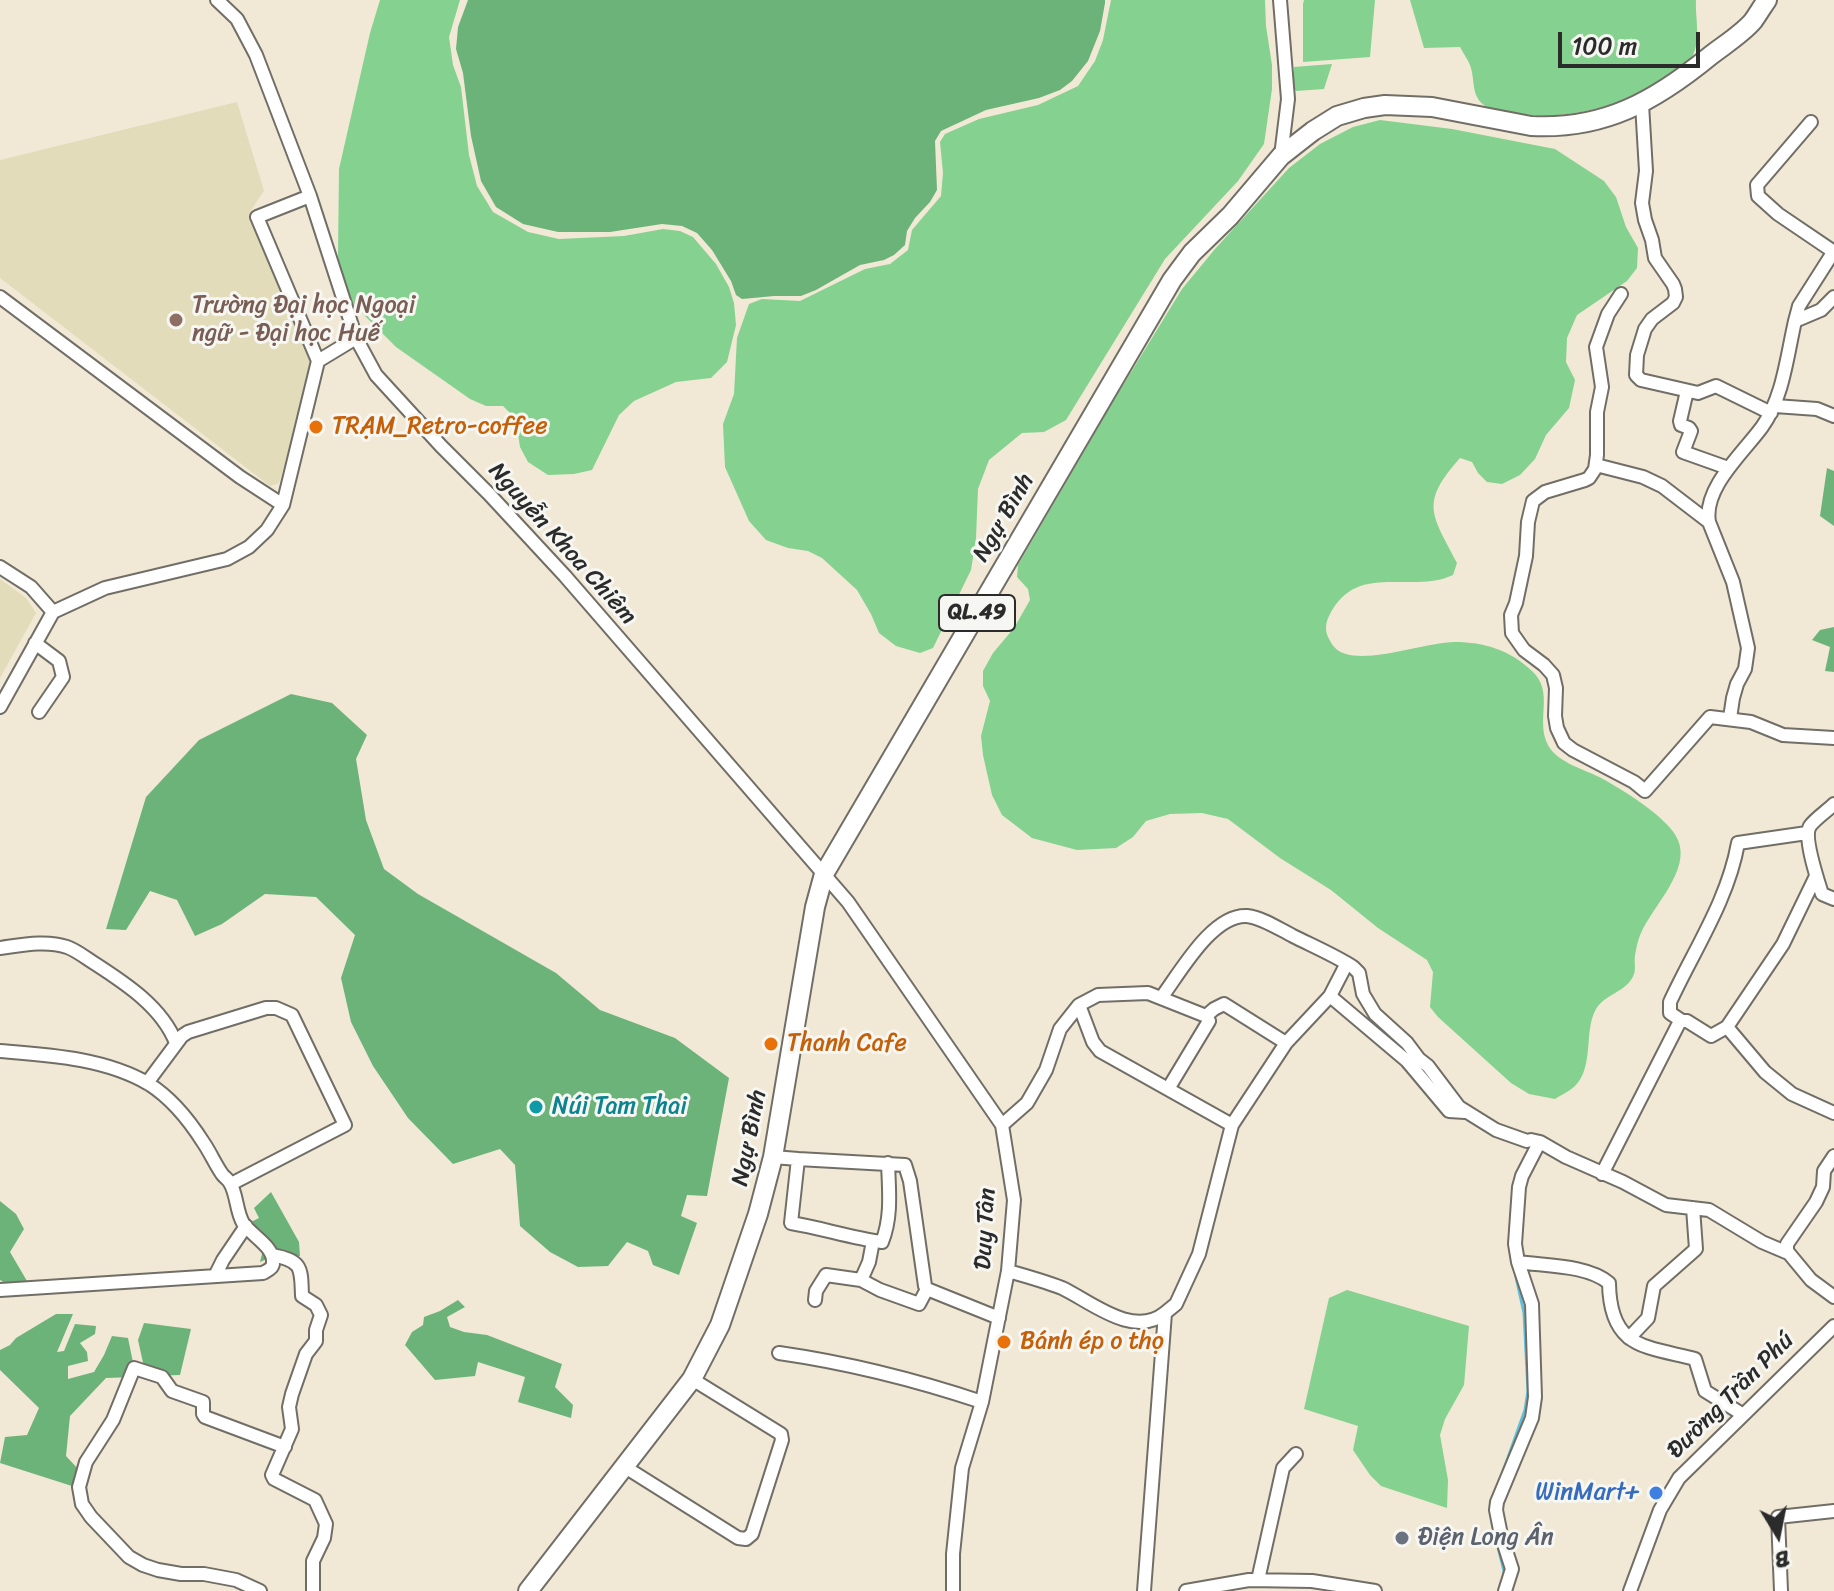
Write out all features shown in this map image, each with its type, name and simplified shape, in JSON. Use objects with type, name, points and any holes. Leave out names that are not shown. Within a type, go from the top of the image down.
[{"type":"highway","name":"Ngự Bình","points":[[528,1591],[692,1379],[720,1325],[758,1214],[773,1157],[815,907],[824,874],[1172,280],[1192,253],[1230,216],[1281,156],[1337,116],[1385,105],[1432,107],[1531,126],[1600,119],[1642,104],[1681,80],[1752,22],[1767,0]]},
{"type":"street","name":"Nguyễn Khoa Chiêm","points":[[217,0],[237,19],[256,55],[310,196],[356,338],[376,375],[565,576],[824,874]]},
{"type":"street","points":[[1280,0],[1288,99],[1281,156]]},
{"type":"street","points":[[1642,104],[1646,171],[1642,203],[1655,258],[1673,284],[1676,297],[1645,329],[1637,355],[1636,375],[1641,380],[1698,393],[1716,386],[1773,409],[1817,409],[1834,416]]},
{"type":"street","points":[[1730,718],[1748,648],[1733,582],[1707,513],[1714,492],[1728,468],[1773,409],[1799,306],[1834,251],[1778,214],[1758,196],[1757,185],[1811,122]]},
{"type":"street","points":[[0,707],[53,612],[105,588],[227,559],[249,547],[267,530],[283,505],[318,361],[257,217],[310,196]]},
{"type":"street","points":[[1621,294],[1608,314],[1596,354],[1602,387],[1597,406],[1598,466],[1589,478],[1545,492],[1533,501],[1528,522],[1524,584],[1511,615],[1512,633],[1524,650],[1553,675],[1555,716],[1573,750],[1645,791],[1710,717],[1751,722],[1783,735],[1834,738]]},
{"type":"street","points":[[0,297],[240,477],[283,505]]},
{"type":"street","points":[[1795,321],[1821,310],[1834,297]]},
{"type":"street","points":[[318,361],[356,338]]},
{"type":"street","points":[[1687,391],[1680,421],[1691,431],[1683,452],[1728,468]]},
{"type":"street","points":[[1598,466],[1643,477],[1662,486],[1709,522]]},
{"type":"street","points":[[0,567],[31,587],[53,612]]},
{"type":"street","points":[[35,643],[59,661],[63,677],[39,712]]},
{"type":"street","points":[[1834,804],[1811,825],[1807,833],[1822,894],[1834,899]]},
{"type":"street","points":[[1807,833],[1738,843],[1724,893],[1670,1002],[1670,1013],[1711,1036],[1727,1027],[1783,944],[1816,876]]},
{"type":"street","name":"Duy Tân","points":[[824,874],[848,902],[1002,1125],[1014,1200],[1008,1271],[982,1402],[962,1468],[953,1554],[953,1591]]},
{"type":"street","points":[[1161,998],[1216,927],[1239,917],[1253,917],[1268,923],[1347,963],[1359,973],[1363,994],[1375,1014],[1407,1043],[1465,1112],[1496,1130],[1537,1142],[1666,1205],[1709,1210],[1762,1242],[1788,1253],[1811,1280],[1834,1297]]},
{"type":"street","points":[[0,948],[35,943],[69,947],[111,974],[152,1007],[171,1029],[176,1043]]},
{"type":"street","points":[[1008,1271],[1050,1283],[1123,1320],[1138,1322],[1159,1319],[1176,1304],[1199,1254],[1232,1125],[1286,1043],[1330,996],[1347,963]]},
{"type":"street","points":[[1002,1125],[1027,1103],[1046,1070],[1060,1029],[1079,1005],[1098,995],[1148,993],[1206,1016],[1209,1021],[1168,1089]]},
{"type":"street","points":[[1330,996],[1407,1061],[1449,1111],[1465,1112]]},
{"type":"street","points":[[1206,1016],[1224,1004],[1286,1043]]},
{"type":"street","points":[[1079,1005],[1093,1042],[1100,1051],[1232,1125]]},
{"type":"street","points":[[147,1083],[176,1043],[188,1032],[256,1010],[276,1008],[287,1011],[296,1020],[345,1125],[231,1184]]},
{"type":"street","points":[[1602,1174],[1682,1021]]},
{"type":"street","points":[[1727,1027],[1765,1072],[1792,1094],[1834,1113]]},
{"type":"street","points":[[0,1051],[90,1063],[119,1071],[159,1092],[181,1112],[202,1140],[231,1184],[241,1221],[272,1255],[274,1263],[272,1269],[263,1273],[0,1290]]},
{"type":"street","points":[[1505,1591],[1512,1569],[1501,1535],[1497,1502],[1532,1418],[1535,1397],[1533,1311],[1515,1244],[1519,1187],[1537,1142]]},
{"type":"street","points":[[1788,1253],[1787,1244],[1816,1202],[1823,1187],[1824,1171],[1834,1156]]},
{"type":"street","points":[[773,1157],[905,1165],[925,1286],[999,1318]]},
{"type":"street","points":[[798,1159],[791,1223],[860,1240],[882,1242],[888,1226],[888,1163]]},
{"type":"street","points":[[1629,1338],[1648,1318],[1654,1286],[1696,1249],[1693,1208]]},
{"type":"street","points":[[215,1276],[246,1226]]},
{"type":"street","points":[[861,1280],[873,1241]]},
{"type":"street","points":[[272,1255],[283,1257],[300,1268],[302,1296],[316,1305],[321,1315],[316,1341],[306,1354],[292,1394],[289,1407],[292,1429],[272,1475],[274,1479],[315,1500],[326,1524],[324,1538],[313,1561],[313,1591]]},
{"type":"street","points":[[1518,1262],[1584,1271],[1601,1277],[1609,1283],[1609,1304],[1621,1331],[1648,1349],[1695,1359],[1705,1391],[1742,1414]]},
{"type":"street","points":[[815,1300],[816,1291],[826,1275],[861,1280],[919,1304],[927,1289]]},
{"type":"street","points":[[1144,1591],[1165,1313]]},
{"type":"street","name":"Đường Trần Phú","points":[[1634,1589],[1660,1510],[1679,1478],[1834,1326]]},
{"type":"street","points":[[779,1353],[873,1370],[982,1402]]},
{"type":"street","points":[[260,1591],[236,1580],[158,1570],[129,1557],[91,1517],[82,1504],[79,1487],[86,1462],[113,1420],[134,1368],[162,1377],[172,1391],[203,1402],[205,1417],[285,1447]]},
{"type":"street","points":[[625,1467],[738,1538],[746,1539],[752,1534],[782,1440],[781,1434],[692,1379]]},
{"type":"street","points":[[1258,1580],[1283,1468],[1296,1454]]},
{"type":"street","points":[[1781,1591],[1778,1517],[1834,1511]]},
{"type":"street","points":[[1186,1591],[1249,1580],[1312,1581],[1375,1591]]},
{"type":"shaded area","name":"Trường Đại học Ngoại ngữ - Đại học Huế","points":[[237,102],[264,191],[251,210],[314,362],[279,483],[270,486],[0,278],[0,160]]},
{"type":"shaded area","points":[[0,579],[26,598],[36,613],[0,678]]},
{"type":"green space","points":[[380,0],[460,0],[449,37],[453,65],[461,87],[469,155],[477,186],[493,212],[528,232],[559,239],[624,236],[663,229],[680,231],[693,237],[716,264],[729,287],[736,325],[727,362],[711,378],[676,382],[634,401],[619,415],[592,470],[548,475],[528,462],[520,447],[517,426],[503,406],[486,406],[470,399],[396,347],[351,302],[343,285],[338,256],[339,169]]},
{"type":"green space","points":[[468,0],[1105,0],[1105,3],[1100,31],[1088,61],[1072,81],[1060,90],[986,110],[941,131],[935,141],[937,190],[907,231],[905,245],[894,255],[860,265],[801,296],[742,299],[736,295],[712,250],[697,233],[682,226],[662,224],[610,232],[558,232],[523,224],[496,207],[481,181],[471,136],[463,73],[456,49],[458,27]]},
{"type":"green space","points":[[1111,0],[1265,0],[1272,89],[1264,144],[1238,181],[1165,259],[1066,420],[1044,432],[1022,433],[989,460],[978,489],[971,570],[933,648],[920,653],[896,646],[879,633],[857,590],[822,558],[766,540],[749,521],[725,467],[723,424],[734,394],[737,338],[749,304],[762,299],[800,301],[865,269],[890,264],[908,250],[912,230],[941,196],[943,173],[940,142],[945,134],[979,119],[1038,105],[1078,86],[1095,61],[1103,40]]},
{"type":"green space","points":[[1304,0],[1375,0],[1370,57],[1303,62]]},
{"type":"green space","points":[[1410,0],[1696,0],[1697,42],[1693,55],[1683,67],[1652,87],[1612,104],[1569,114],[1548,115],[1491,109],[1478,99],[1470,65],[1460,47],[1424,48]]},
{"type":"green space","points":[[1332,64],[1324,89],[1296,91],[1294,67]]},
{"type":"green space","points":[[1380,120],[1452,129],[1555,149],[1604,181],[1616,197],[1626,227],[1638,248],[1637,268],[1627,281],[1577,315],[1567,338],[1566,362],[1575,380],[1569,408],[1546,435],[1535,459],[1520,475],[1502,484],[1487,482],[1472,462],[1460,458],[1439,487],[1434,509],[1441,532],[1457,563],[1453,575],[1420,582],[1369,584],[1354,589],[1340,599],[1326,625],[1327,634],[1338,650],[1357,656],[1455,642],[1486,646],[1515,658],[1539,679],[1544,697],[1543,726],[1552,751],[1645,806],[1666,823],[1678,840],[1681,852],[1679,863],[1669,888],[1640,935],[1634,974],[1626,985],[1595,1011],[1581,1078],[1573,1088],[1555,1099],[1529,1094],[1511,1083],[1438,1017],[1430,1007],[1433,972],[1427,960],[1228,819],[1202,813],[1170,814],[1146,821],[1133,837],[1116,848],[1077,850],[1032,838],[1002,815],[992,795],[983,755],[981,736],[990,701],[983,686],[983,671],[1030,600],[1028,589],[1017,577],[1018,565],[1182,289],[1289,168],[1320,144],[1353,127]]},
{"type":"green space","points":[[1827,468],[1834,471],[1834,526],[1820,516]]},
{"type":"green space","points":[[1834,627],[1834,672],[1825,671],[1830,647],[1812,640],[1820,630]]},
{"type":"green space","points":[[291,694],[332,703],[367,735],[356,759],[366,820],[384,869],[418,894],[556,973],[600,1010],[675,1038],[729,1078],[707,1196],[687,1195],[681,1216],[697,1223],[679,1275],[653,1265],[648,1251],[627,1242],[608,1266],[578,1267],[550,1252],[520,1226],[515,1165],[500,1149],[453,1164],[408,1118],[373,1066],[351,1022],[341,978],[355,935],[316,897],[265,894],[222,924],[195,936],[177,900],[150,891],[126,930],[106,929],[146,797],[199,740]]},
{"type":"green space","points":[[271,1192],[299,1242],[300,1256],[276,1255],[260,1262],[263,1250],[253,1235],[251,1222],[259,1218],[254,1208]]},
{"type":"green space","points":[[0,1201],[16,1214],[24,1229],[10,1252],[27,1281],[15,1289],[0,1280]]},
{"type":"green space","points":[[1347,1290],[1469,1326],[1464,1385],[1445,1419],[1440,1435],[1448,1480],[1447,1508],[1381,1486],[1353,1450],[1358,1426],[1304,1409],[1329,1298]]},
{"type":"green space","points":[[458,1300],[465,1307],[447,1317],[450,1327],[487,1335],[562,1364],[555,1387],[573,1405],[571,1418],[518,1402],[525,1377],[478,1362],[475,1376],[435,1380],[405,1345],[412,1332],[423,1325],[424,1317]]},
{"type":"green space","points":[[56,1314],[73,1314],[57,1352],[64,1351],[75,1324],[96,1326],[95,1334],[80,1343],[87,1352],[88,1361],[68,1366],[68,1379],[94,1372],[112,1336],[128,1338],[136,1377],[106,1378],[70,1416],[66,1456],[80,1471],[75,1487],[0,1463],[5,1437],[27,1435],[39,1408],[0,1370],[0,1350]]},
{"type":"green space","points":[[144,1323],[191,1329],[180,1375],[146,1376],[138,1340]]},
{"type":"waterway","points":[[1509,1243],[1513,1191]]},
{"type":"waterway","points":[[1500,1480],[1525,1410],[1528,1391],[1524,1313],[1510,1250]]},
{"type":"waterway","points":[[1492,1523],[1504,1577]]},
{"type":"place","name":"Trường Đại học Ngoại ngữ - Đại học Huế","points":[[176,320]]},
{"type":"place","name":"TRẠM_Retro-coffee","points":[[316,427]]},
{"type":"place","name":"Thanh Cafe","points":[[771,1044]]},
{"type":"place","name":"Núi Tam Thai","points":[[536,1107]]},
{"type":"place","name":"Bánh ép o thọ","points":[[1004,1342]]},
{"type":"place","name":"WinMart+","points":[[1656,1493]]},
{"type":"place","name":"Điện Long Ân","points":[[1402,1538]]}]
